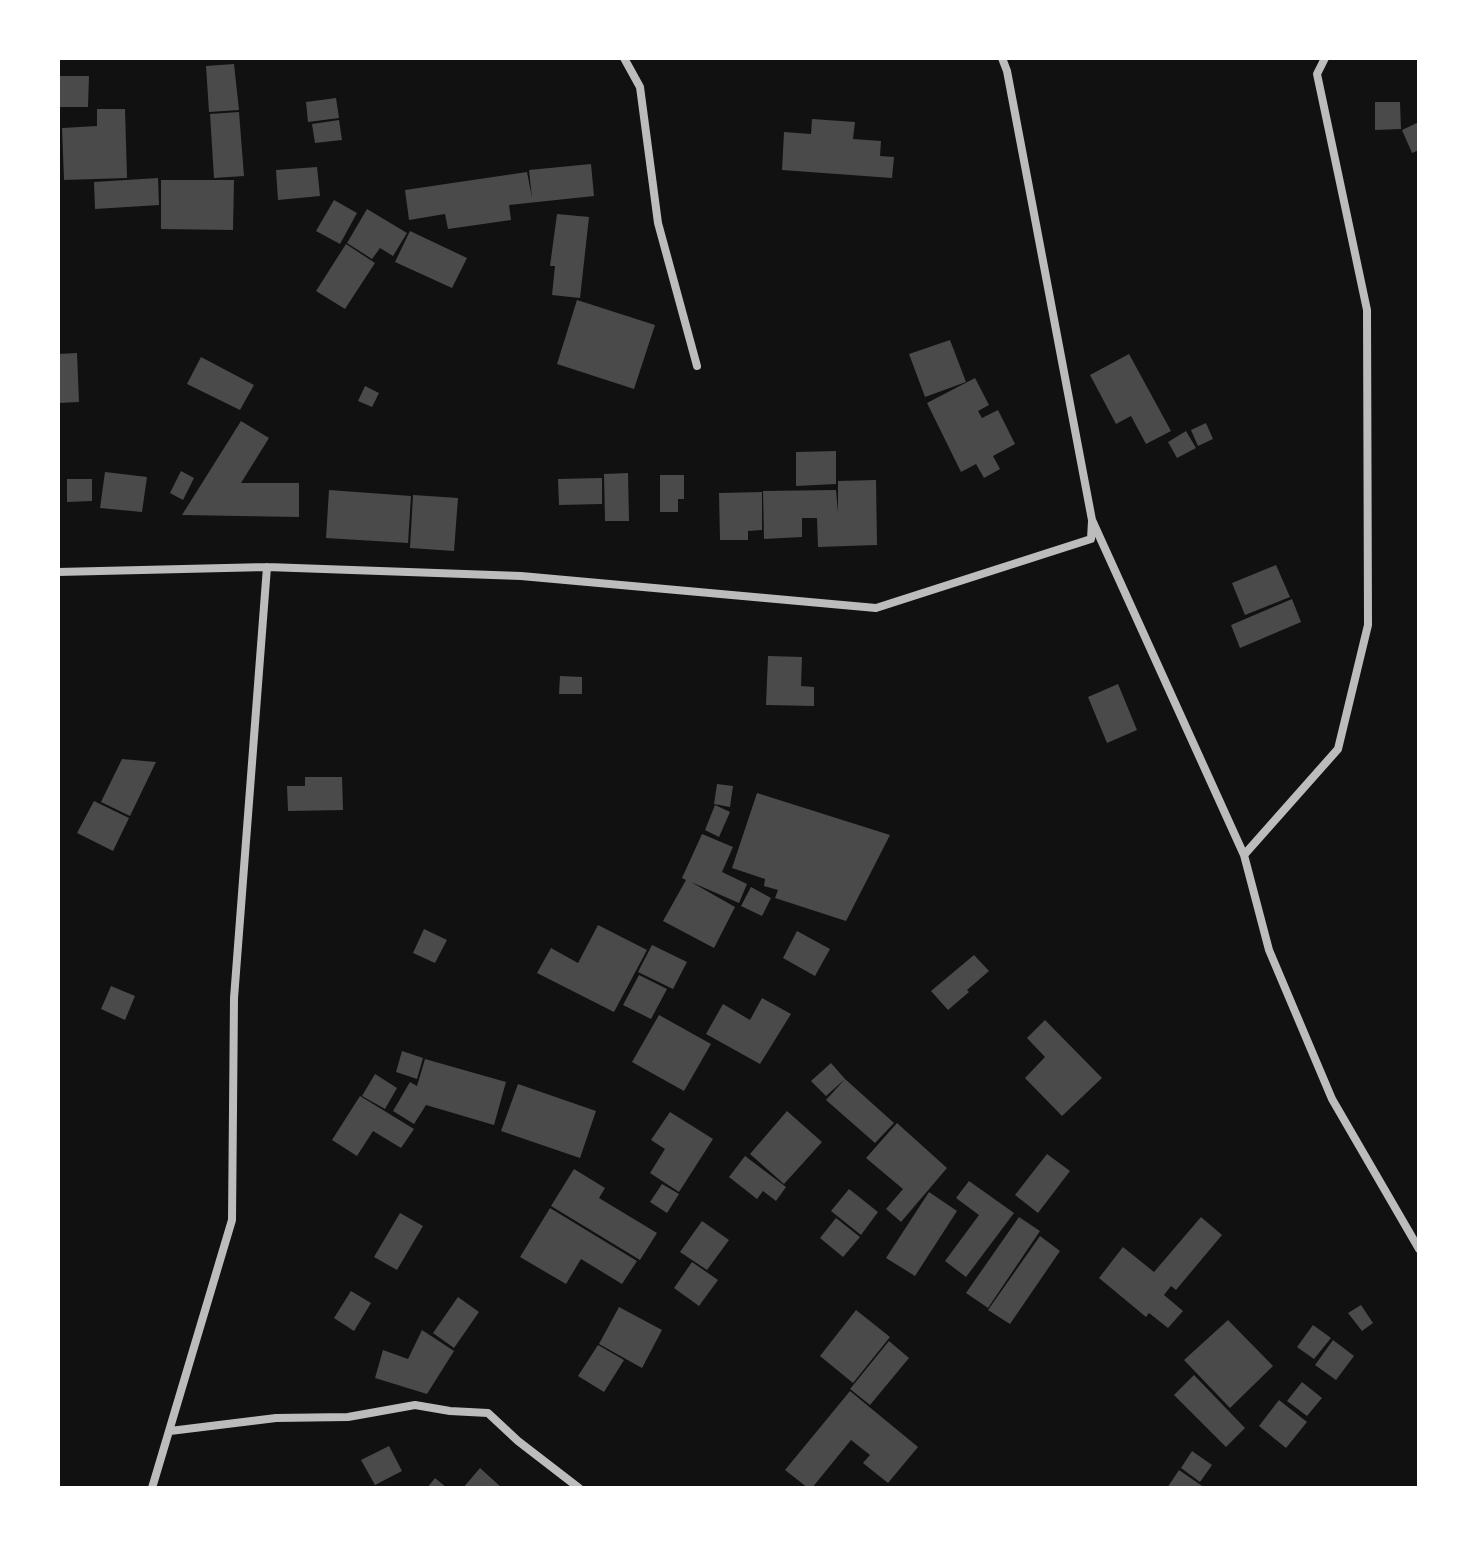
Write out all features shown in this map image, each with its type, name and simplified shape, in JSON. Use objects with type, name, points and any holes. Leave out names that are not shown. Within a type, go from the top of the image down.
[{"type":"street","points":[[624,58],[640,87],[658,223],[697,366]]},
{"type":"street","points":[[1002,58],[1007,71],[1092,520],[1244,855],[1269,950],[1332,1099],[1419,1249]]},
{"type":"street","points":[[1244,855],[1338,749],[1368,625],[1367,310],[1317,74],[1325,58]]},
{"type":"street","points":[[58,572],[267,567],[521,576],[876,608],[1091,539],[1092,520]]},
{"type":"street","points":[[152,1488],[232,1220],[234,998],[267,567]]},
{"type":"street","points":[[170,1431],[276,1418],[348,1417],[415,1405],[488,1413],[518,1441],[579,1488]]},
{"type":"building","points":[[234,64],[239,110],[209,112],[206,66]]},
{"type":"building","points":[[58,76],[89,76],[88,107],[58,107]]},
{"type":"building","points":[[336,98],[339,118],[308,122],[306,102]]},
{"type":"building","points":[[1375,102],[1400,102],[1401,129],[1375,130]]},
{"type":"building","points":[[97,109],[125,109],[127,178],[64,180],[62,128],[97,126]]},
{"type":"building","points":[[239,112],[244,176],[214,178],[210,114]]},
{"type":"building","points":[[812,119],[855,122],[853,139],[881,141],[880,156],[894,157],[892,178],[782,170],[784,132],[811,134]]},
{"type":"building","points":[[339,120],[342,140],[315,143],[312,124]]},
{"type":"building","points":[[1419,122],[1419,150],[1412,153],[1402,130]]},
{"type":"building","points":[[591,164],[594,196],[509,205],[511,220],[448,229],[445,214],[409,220],[405,190],[527,172],[532,198],[529,170]]},
{"type":"building","points":[[317,167],[320,196],[278,200],[276,170]]},
{"type":"building","points":[[158,178],[159,205],[95,209],[94,182]]},
{"type":"building","points":[[161,180],[234,180],[233,230],[161,229]]},
{"type":"building","points":[[334,200],[357,213],[340,244],[316,231]]},
{"type":"building","points":[[367,209],[407,233],[393,256],[380,248],[372,259],[347,243]]},
{"type":"building","points":[[557,214],[589,217],[580,298],[552,295],[555,266],[550,266]]},
{"type":"building","points":[[410,231],[467,258],[452,288],[395,262]]},
{"type":"building","points":[[346,244],[375,263],[345,309],[316,291]]},
{"type":"building","points":[[577,300],[655,325],[634,389],[557,364]]},
{"type":"building","points":[[950,340],[966,382],[925,397],[909,354]]},
{"type":"building","points":[[77,353],[79,402],[58,403],[58,354]]},
{"type":"building","points":[[1129,354],[1171,431],[1146,444],[1131,416],[1116,424],[1090,375]]},
{"type":"building","points":[[201,357],[254,385],[240,410],[187,384]]},
{"type":"building","points":[[975,378],[989,405],[978,411],[982,418],[998,410],[1015,444],[993,456],[1000,469],[984,478],[976,464],[961,472],[927,403]]},
{"type":"building","points":[[365,386],[379,393],[372,407],[358,401]]},
{"type":"building","points":[[241,421],[269,438],[241,483],[299,483],[299,517],[182,515]]},
{"type":"building","points":[[1206,423],[1213,439],[1198,446],[1191,430]]},
{"type":"building","points":[[1186,431],[1196,448],[1177,458],[1168,442]]},
{"type":"building","points":[[836,451],[836,484],[796,486],[796,452]]},
{"type":"building","points":[[181,471],[194,478],[183,500],[170,493]]},
{"type":"building","points":[[105,472],[147,477],[142,512],[100,508]]},
{"type":"building","points":[[628,473],[629,521],[605,521],[604,474]]},
{"type":"building","points":[[660,475],[684,475],[684,499],[678,499],[678,512],[660,512]]},
{"type":"building","points":[[602,478],[602,504],[559,505],[558,479]]},
{"type":"building","points":[[67,479],[92,479],[92,501],[67,502]]},
{"type":"building","points":[[876,480],[877,545],[818,547],[817,518],[802,518],[802,537],[764,539],[763,491],[836,490],[838,513],[838,481]]},
{"type":"building","points":[[329,490],[411,496],[408,543],[326,538]]},
{"type":"building","points":[[762,492],[762,530],[748,531],[748,540],[720,540],[719,493]]},
{"type":"building","points":[[413,495],[458,498],[454,551],[410,548]]},
{"type":"building","points":[[1276,565],[1290,597],[1245,615],[1232,583]]},
{"type":"building","points":[[1292,599],[1301,622],[1240,648],[1231,625]]},
{"type":"building","points":[[768,656],[802,657],[801,686],[814,687],[814,706],[766,705]]},
{"type":"building","points":[[560,676],[582,677],[582,694],[559,694]]},
{"type":"building","points":[[1118,684],[1137,730],[1107,743],[1088,697]]},
{"type":"building","points":[[122,759],[156,762],[130,816],[101,802]]},
{"type":"building","points":[[305,777],[342,777],[343,810],[288,811],[287,786],[305,786]]},
{"type":"building","points":[[717,784],[733,786],[730,807],[714,804]]},
{"type":"building","points":[[757,793],[890,835],[846,921],[775,898],[778,890],[764,886],[765,879],[732,868]]},
{"type":"building","points":[[94,801],[129,818],[113,851],[77,833]]},
{"type":"building","points":[[715,805],[730,812],[719,837],[705,830]]},
{"type":"building","points":[[702,834],[733,847],[722,872],[747,884],[739,903],[691,882],[735,907],[714,948],[663,921],[686,880],[682,878]]},
{"type":"building","points":[[751,887],[771,898],[762,916],[741,906]]},
{"type":"building","points":[[598,925],[647,950],[614,1012],[537,973],[551,948],[578,963]]},
{"type":"building","points":[[424,929],[447,940],[435,963],[413,953]]},
{"type":"building","points":[[797,931],[830,949],[815,976],[783,958]]},
{"type":"building","points":[[652,945],[687,962],[673,989],[638,972]]},
{"type":"building","points":[[974,955],[989,971],[948,1010],[931,991]]},
{"type":"building","points":[[639,975],[667,989],[651,1019],[623,1005]]},
{"type":"building","points":[[111,986],[135,996],[125,1020],[101,1009]]},
{"type":"building","points":[[762,998],[791,1014],[760,1064],[706,1034],[723,1004],[750,1020]]},
{"type":"building","points":[[659,1015],[711,1044],[684,1091],[632,1062]]},
{"type":"building","points":[[1045,1020],[1102,1078],[1062,1116],[1025,1078],[1045,1057],[1027,1038]]},
{"type":"building","points":[[402,1051],[423,1058],[417,1079],[396,1072]]},
{"type":"building","points":[[425,1059],[506,1082],[494,1125],[426,1105],[414,1124],[393,1111],[410,1082],[417,1086]]},
{"type":"building","points":[[831,1063],[845,1079],[826,1096],[811,1081]]},
{"type":"building","points":[[375,1074],[397,1088],[385,1109],[362,1096]]},
{"type":"building","points":[[845,1079],[894,1123],[875,1143],[826,1100]]},
{"type":"building","points":[[518,1084],[596,1111],[580,1158],[501,1131]]},
{"type":"building","points":[[360,1096],[414,1129],[401,1148],[373,1131],[357,1156],[332,1140]]},
{"type":"building","points":[[787,1111],[822,1142],[784,1184],[750,1154]]},
{"type":"building","points":[[670,1112],[713,1139],[679,1192],[650,1173],[665,1149],[651,1140]]},
{"type":"building","points":[[897,1123],[947,1168],[901,1222],[886,1209],[903,1189],[866,1158]]},
{"type":"building","points":[[1047,1154],[1070,1171],[1038,1213],[1015,1195]]},
{"type":"building","points":[[745,1156],[786,1187],[776,1201],[763,1191],[757,1199],[729,1177]]},
{"type":"building","points":[[574,1169],[605,1188],[599,1198],[657,1233],[640,1260],[551,1206]]},
{"type":"building","points":[[969,1181],[1014,1213],[966,1277],[945,1261],[979,1215],[956,1198]]},
{"type":"building","points":[[662,1184],[679,1194],[667,1213],[650,1202]]},
{"type":"building","points":[[849,1189],[878,1212],[861,1235],[831,1211]]},
{"type":"building","points":[[929,1192],[957,1211],[915,1276],[886,1258]]},
{"type":"building","points":[[550,1208],[637,1261],[622,1284],[581,1259],[566,1284],[520,1257]]},
{"type":"building","points":[[400,1213],[423,1226],[397,1270],[374,1257]]},
{"type":"building","points":[[1019,1217],[1040,1231],[988,1308],[966,1293]]},
{"type":"building","points":[[1201,1217],[1222,1235],[1176,1290],[1171,1286],[1164,1295],[1183,1311],[1168,1328],[1149,1313],[1146,1317],[1099,1278],[1123,1247],[1154,1272]]},
{"type":"building","points":[[836,1218],[860,1237],[843,1257],[820,1238]]},
{"type":"building","points":[[702,1221],[729,1240],[707,1270],[680,1252]]},
{"type":"building","points":[[1040,1236],[1060,1251],[1010,1324],[988,1310]]},
{"type":"building","points":[[692,1262],[718,1280],[699,1306],[674,1288]]},
{"type":"building","points":[[351,1291],[371,1303],[354,1331],[334,1318]]},
{"type":"building","points":[[458,1297],[479,1312],[454,1348],[433,1333]]},
{"type":"building","points":[[1361,1305],[1373,1323],[1362,1331],[1348,1313]]},
{"type":"building","points":[[619,1307],[662,1330],[642,1368],[599,1344]]},
{"type":"building","points":[[856,1310],[890,1337],[853,1383],[820,1356]]},
{"type":"building","points":[[1228,1320],[1273,1366],[1230,1408],[1184,1360]]},
{"type":"building","points":[[1313,1325],[1331,1338],[1314,1359],[1297,1347]]},
{"type":"building","points":[[422,1330],[454,1351],[427,1394],[375,1378],[383,1350],[408,1359]]},
{"type":"building","points":[[1333,1340],[1354,1356],[1336,1380],[1315,1365]]},
{"type":"building","points":[[889,1341],[909,1358],[870,1405],[850,1389]]},
{"type":"building","points":[[598,1345],[624,1360],[604,1392],[578,1376]]},
{"type":"building","points":[[1194,1375],[1245,1428],[1226,1447],[1174,1395]]},
{"type":"building","points":[[1302,1382],[1322,1398],[1307,1416],[1287,1401]]},
{"type":"building","points":[[850,1391],[918,1447],[888,1483],[863,1463],[870,1455],[851,1440],[812,1488],[808,1488],[785,1470]]},
{"type":"building","points":[[1279,1400],[1307,1422],[1286,1448],[1259,1426]]},
{"type":"building","points":[[389,1446],[402,1471],[375,1485],[361,1460]]},
{"type":"building","points":[[1192,1451],[1212,1465],[1200,1482],[1181,1468]]},
{"type":"building","points":[[480,1468],[502,1488],[463,1488]]},
{"type":"building","points":[[1179,1470],[1205,1488],[1167,1488]]},
{"type":"building","points":[[435,1478],[447,1488],[427,1488]]}]
